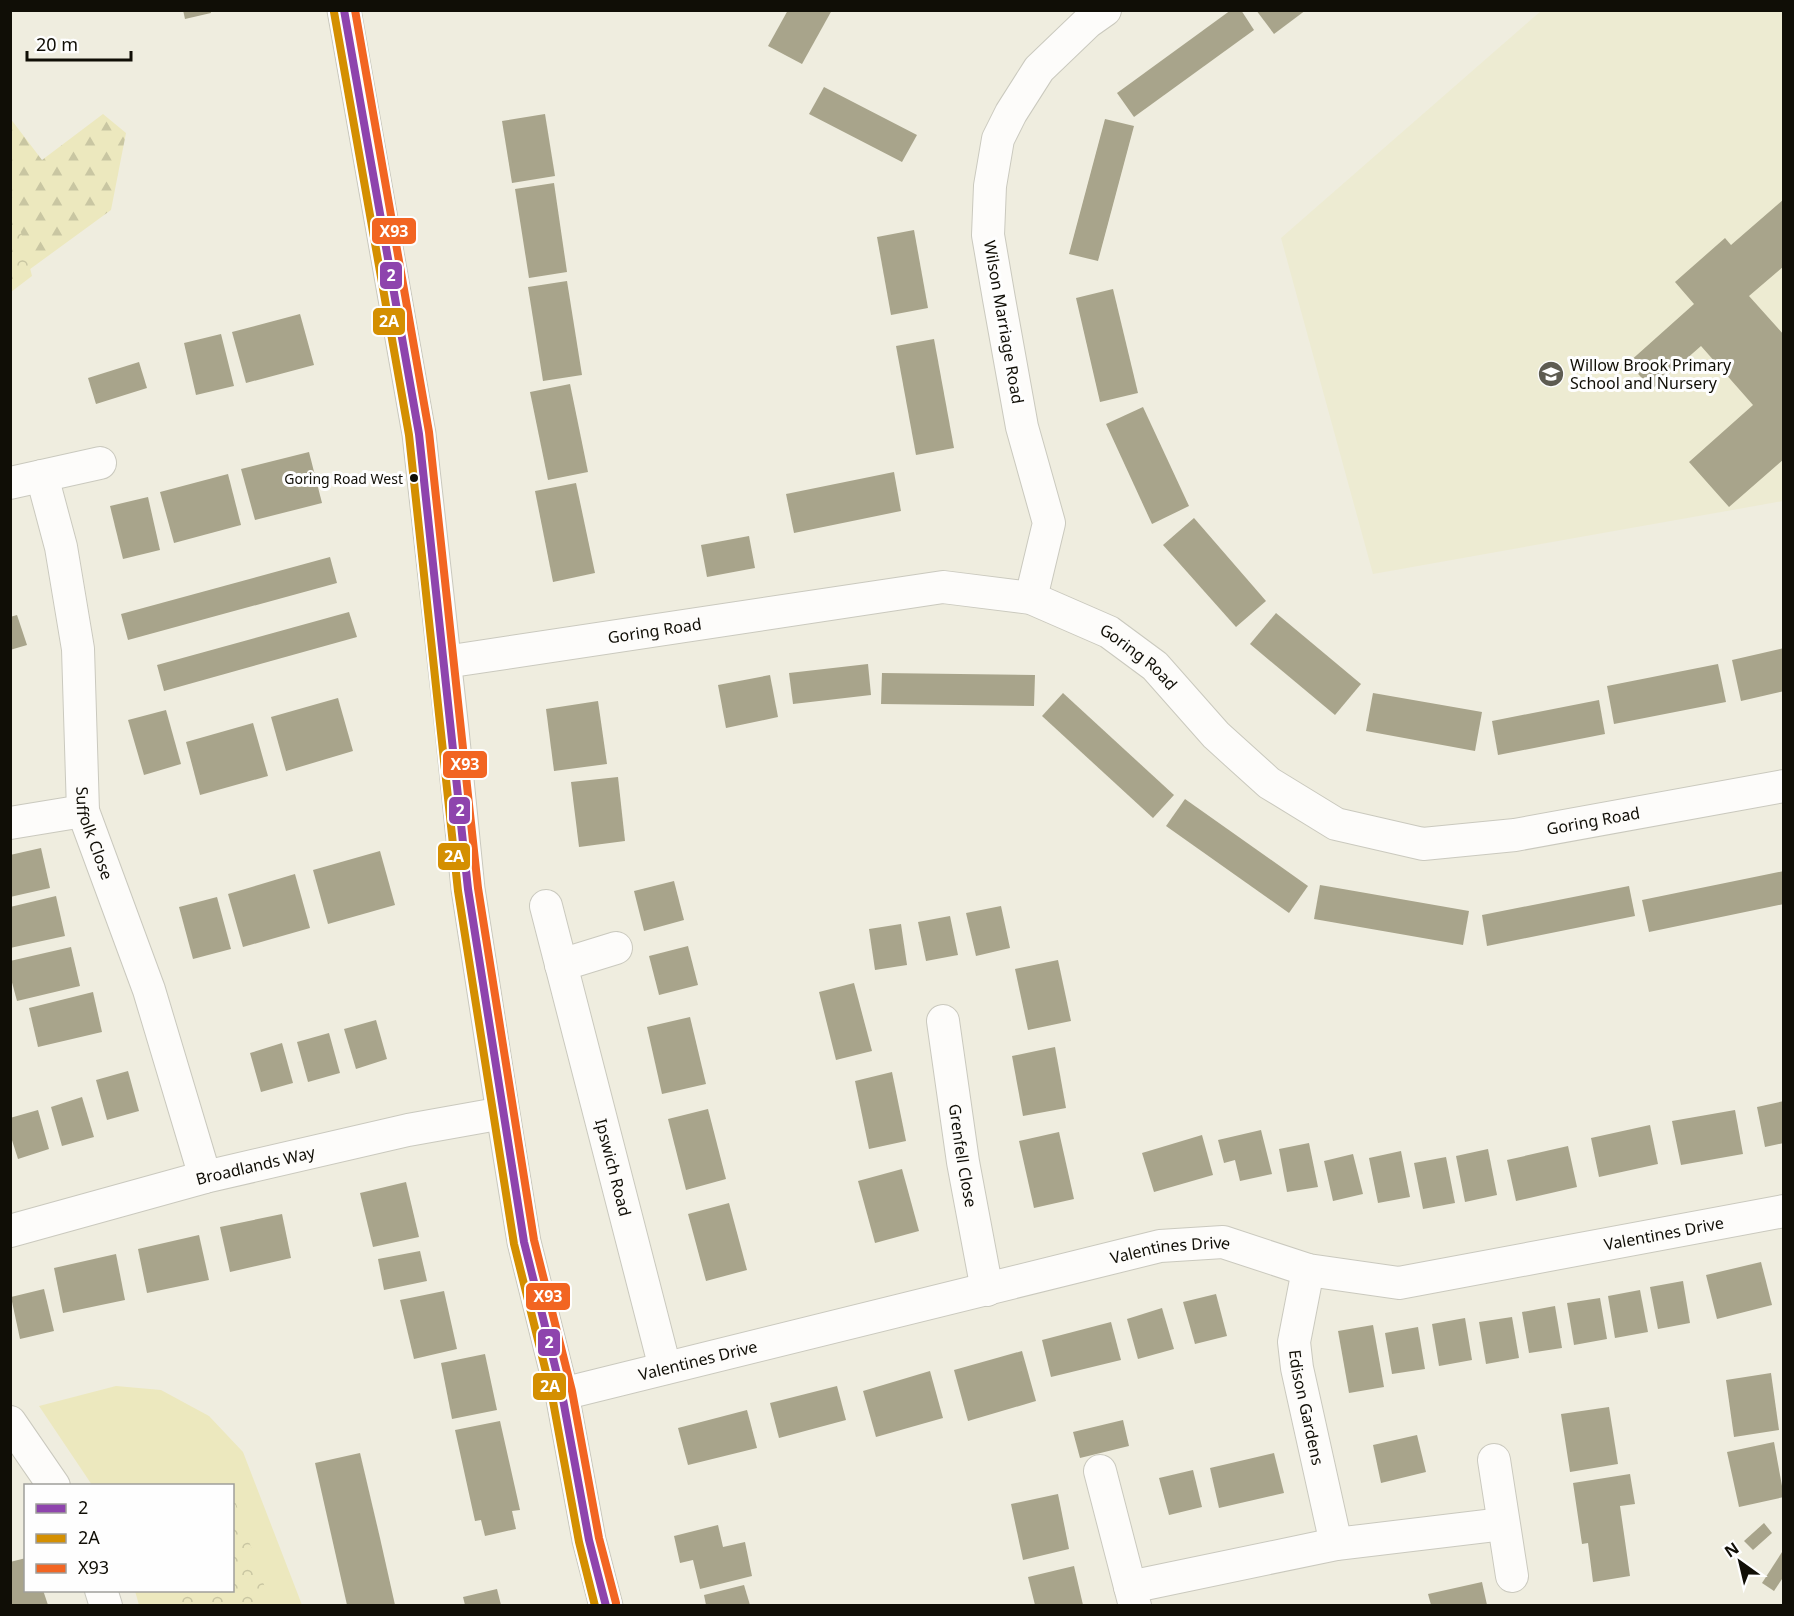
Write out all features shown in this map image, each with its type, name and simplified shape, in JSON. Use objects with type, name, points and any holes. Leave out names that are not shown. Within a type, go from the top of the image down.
[{"type":"main road","points":[[344,10],[419,434],[468,889],[524,1242],[562,1394],[589,1540],[606,1605]]},
{"type":"street","name":"Wilson Marriage Road","points":[[1031,598],[1049,523],[1022,427],[999,299],[988,235],[990,186],[998,139],[1011,113],[1034,77],[1088,22],[1105,10]]},
{"type":"street","points":[[10,483],[100,463]]},
{"type":"street","name":"Suffolk Close","points":[[42,476],[62,547],[78,649],[83,811],[149,990],[205,1177]]},
{"type":"street","name":"Goring Road","points":[[445,662],[943,587],[1031,598],[1109,632],[1155,666],[1216,735],[1269,783],[1336,824],[1423,844],[1515,835],[1784,786]]},
{"type":"street","points":[[10,823],[83,811]]},
{"type":"street","name":"Ipswich Road","points":[[546,906],[665,1368]]},
{"type":"street","points":[[561,965],[616,948]]},
{"type":"street","name":"Grenfell Close","points":[[943,1021],[963,1162],[987,1290]]},
{"type":"street","name":"Broadlands Way","points":[[10,1231],[205,1177],[408,1130],[503,1113]]},
{"type":"street","name":"Valentines Drive","points":[[562,1394],[1160,1246],[1222,1242],[1308,1270],[1399,1283],[1784,1211]]},
{"type":"street","name":"Edison Gardens","points":[[1308,1270],[1294,1342],[1297,1368],[1336,1544]]},
{"type":"street","points":[[10,1422],[53,1484]]},
{"type":"street","points":[[1494,1460],[1512,1576]]},
{"type":"street","points":[[1100,1471],[1133,1596],[1336,1544],[1503,1524]]},
{"type":"shaded area","name":"Willow Brook Primary School and Nursery","points":[[1541,11],[1783,11],[1783,501],[1373,574],[1281,238]]},
{"type":"green space","points":[[103,114],[126,133],[111,210],[11,283],[10,118],[42,160]]},
{"type":"green space","points":[[10,189],[32,276],[11,292],[10,292]]},
{"type":"green space","points":[[116,1386],[161,1390],[209,1416],[243,1452],[302,1605],[139,1605],[135,1592],[234,1592],[234,1484],[91,1484],[39,1406]]},
{"type":"green space","points":[[234,1498],[270,1602],[260,1606],[182,1605],[177,1592],[234,1592]]},
{"type":"building","points":[[183,10],[210,10],[211,13],[185,19]]},
{"type":"building","points":[[788,10],[832,10],[802,64],[768,46]]},
{"type":"building","points":[[1231,10],[1241,10],[1254,30],[1134,117],[1117,93]]},
{"type":"building","points":[[1256,10],[1306,10],[1274,34]]},
{"type":"building","points":[[824,87],[917,135],[902,162],[809,114]]},
{"type":"building","points":[[545,114],[555,176],[512,183],[502,121]]},
{"type":"building","points":[[1105,119],[1134,126],[1098,261],[1069,254]]},
{"type":"building","points":[[554,183],[567,272],[529,278],[515,189]]},
{"type":"building","points":[[1784,199],[1784,266],[1749,296],[1784,335],[1784,459],[1729,507],[1689,462],[1753,405],[1701,346],[1652,389],[1628,363],[1694,304],[1675,282],[1725,238],[1731,245]]},
{"type":"building","points":[[914,230],[928,308],[891,315],[877,237]]},
{"type":"building","points":[[567,281],[582,375],[543,381],[528,287]]},
{"type":"building","points":[[1113,289],[1138,393],[1100,402],[1076,298]]},
{"type":"building","points":[[300,314],[314,365],[246,383],[232,332]]},
{"type":"building","points":[[221,334],[234,386],[196,395],[184,343]]},
{"type":"building","points":[[934,339],[954,448],[916,455],[896,346]]},
{"type":"building","points":[[139,362],[147,388],[96,404],[88,378]]},
{"type":"building","points":[[570,384],[588,472],[548,480],[530,392]]},
{"type":"building","points":[[1143,407],[1189,506],[1152,524],[1106,424]]},
{"type":"building","points":[[309,452],[322,503],[255,520],[241,469]]},
{"type":"building","points":[[894,472],[901,511],[794,533],[786,494]]},
{"type":"building","points":[[228,474],[241,525],[174,543],[160,492]]},
{"type":"building","points":[[576,483],[595,573],[553,582],[535,491]]},
{"type":"building","points":[[148,497],[160,550],[123,559],[110,506]]},
{"type":"building","points":[[1194,518],[1266,601],[1236,627],[1163,545]]},
{"type":"building","points":[[749,536],[755,568],[707,577],[701,545]]},
{"type":"building","points":[[330,557],[337,583],[128,640],[121,614]]},
{"type":"building","points":[[349,612],[357,637],[164,691],[157,665]]},
{"type":"building","points":[[1276,613],[1361,684],[1335,715],[1250,644]]},
{"type":"building","points":[[17,615],[27,645],[10,650],[10,617]]},
{"type":"building","points":[[1784,648],[1784,691],[1741,701],[1732,660]]},
{"type":"building","points":[[868,664],[871,695],[793,704],[789,673]]},
{"type":"building","points":[[1718,664],[1726,702],[1614,724],[1607,686]]},
{"type":"building","points":[[882,673],[1035,675],[1034,706],[881,704]]},
{"type":"building","points":[[770,675],[778,717],[726,728],[718,685]]},
{"type":"building","points":[[1063,693],[1174,795],[1153,818],[1042,716]]},
{"type":"building","points":[[1373,693],[1482,712],[1475,751],[1366,731]]},
{"type":"building","points":[[338,698],[353,751],[286,771],[271,717]]},
{"type":"building","points":[[1599,700],[1605,734],[1498,755],[1492,721]]},
{"type":"building","points":[[598,701],[607,764],[554,771],[546,709]]},
{"type":"building","points":[[166,710],[181,764],[144,775],[128,720]]},
{"type":"building","points":[[253,723],[268,776],[200,795],[186,742]]},
{"type":"building","points":[[618,777],[625,841],[579,847],[571,782]]},
{"type":"building","points":[[1185,799],[1308,886],[1289,913],[1166,826]]},
{"type":"building","points":[[41,848],[50,888],[10,897],[10,855]]},
{"type":"building","points":[[380,851],[395,905],[328,924],[313,870]]},
{"type":"building","points":[[1784,871],[1784,904],[1649,932],[1642,900]]},
{"type":"building","points":[[295,874],[310,928],[243,947],[228,894]]},
{"type":"building","points":[[674,881],[684,920],[644,931],[634,891]]},
{"type":"building","points":[[1320,885],[1469,911],[1463,945],[1314,919]]},
{"type":"building","points":[[1629,886],[1635,916],[1487,946],[1482,915]]},
{"type":"building","points":[[56,896],[65,936],[10,948],[10,907]]},
{"type":"building","points":[[217,897],[231,949],[193,959],[179,907]]},
{"type":"building","points":[[1001,906],[1010,948],[976,956],[966,913]]},
{"type":"building","points":[[950,916],[958,955],[926,961],[918,922]]},
{"type":"building","points":[[901,924],[907,965],[875,970],[869,929]]},
{"type":"building","points":[[688,946],[698,985],[659,995],[649,956]]},
{"type":"building","points":[[71,947],[80,986],[17,1001],[10,975],[10,961]]},
{"type":"building","points":[[1058,960],[1071,1021],[1028,1030],[1015,969]]},
{"type":"building","points":[[854,983],[872,1051],[836,1060],[819,992]]},
{"type":"building","points":[[93,992],[102,1032],[38,1047],[29,1008]]},
{"type":"building","points":[[690,1017],[706,1084],[662,1094],[647,1027]]},
{"type":"building","points":[[376,1020],[387,1059],[356,1069],[344,1029]]},
{"type":"building","points":[[329,1033],[340,1073],[308,1082],[297,1042]]},
{"type":"building","points":[[282,1043],[293,1083],[261,1092],[250,1053]]},
{"type":"building","points":[[1055,1047],[1066,1108],[1023,1116],[1012,1056]]},
{"type":"building","points":[[128,1071],[139,1111],[107,1120],[96,1080]]},
{"type":"building","points":[[892,1072],[906,1141],[869,1149],[855,1081]]},
{"type":"building","points":[[82,1097],[94,1137],[62,1146],[51,1107]]},
{"type":"building","points":[[1784,1101],[1784,1143],[1765,1147],[1757,1107]]},
{"type":"building","points":[[708,1109],[726,1179],[686,1190],[668,1119]]},
{"type":"building","points":[[38,1110],[49,1149],[18,1159],[10,1134],[10,1118]]},
{"type":"building","points":[[1735,1110],[1743,1154],[1681,1165],[1672,1121]]},
{"type":"building","points":[[1650,1125],[1658,1164],[1599,1177],[1591,1138]]},
{"type":"building","points":[[1261,1130],[1272,1174],[1240,1181],[1235,1160],[1224,1163],[1218,1140]]},
{"type":"building","points":[[1059,1132],[1074,1199],[1034,1208],[1019,1141]]},
{"type":"building","points":[[1202,1135],[1213,1175],[1154,1192],[1142,1153]]},
{"type":"building","points":[[1309,1143],[1318,1187],[1287,1192],[1279,1149]]},
{"type":"building","points":[[1568,1146],[1577,1187],[1516,1201],[1507,1160]]},
{"type":"building","points":[[1488,1149],[1497,1195],[1465,1202],[1456,1156]]},
{"type":"building","points":[[1401,1151],[1410,1197],[1378,1203],[1369,1158]]},
{"type":"building","points":[[1353,1154],[1363,1194],[1333,1201],[1324,1161]]},
{"type":"building","points":[[1446,1157],[1455,1203],[1423,1209],[1414,1163]]},
{"type":"building","points":[[902,1169],[919,1231],[875,1243],[858,1181]]},
{"type":"building","points":[[406,1182],[419,1237],[373,1247],[360,1193]]},
{"type":"building","points":[[729,1203],[747,1270],[706,1281],[688,1214]]},
{"type":"building","points":[[282,1214],[291,1258],[230,1272],[220,1227]]},
{"type":"building","points":[[199,1235],[209,1280],[147,1293],[138,1249]]},
{"type":"building","points":[[420,1251],[427,1281],[384,1290],[378,1259]]},
{"type":"building","points":[[116,1254],[125,1300],[63,1313],[54,1268]]},
{"type":"building","points":[[1761,1262],[1772,1305],[1717,1319],[1706,1275]]},
{"type":"building","points":[[1683,1281],[1690,1323],[1658,1329],[1650,1287]]},
{"type":"building","points":[[44,1289],[54,1331],[20,1339],[11,1297]]},
{"type":"building","points":[[1640,1290],[1648,1332],[1615,1338],[1608,1296]]},
{"type":"building","points":[[444,1291],[457,1349],[414,1359],[400,1300]]},
{"type":"building","points":[[1216,1294],[1227,1336],[1195,1344],[1183,1302]]},
{"type":"building","points":[[1600,1298],[1607,1339],[1574,1345],[1567,1303]]},
{"type":"building","points":[[1555,1306],[1562,1348],[1529,1353],[1522,1312]]},
{"type":"building","points":[[1162,1308],[1174,1349],[1138,1359],[1127,1319]]},
{"type":"building","points":[[1512,1317],[1519,1358],[1486,1364],[1479,1322]]},
{"type":"building","points":[[1465,1318],[1472,1360],[1439,1366],[1432,1324]]},
{"type":"building","points":[[1111,1322],[1121,1360],[1051,1377],[1042,1340]]},
{"type":"building","points":[[1373,1325],[1384,1387],[1349,1393],[1338,1331]]},
{"type":"building","points":[[1418,1327],[1425,1369],[1392,1374],[1385,1333]]},
{"type":"building","points":[[1022,1351],[1036,1401],[968,1421],[954,1370]]},
{"type":"building","points":[[485,1354],[497,1410],[452,1419],[441,1363]]},
{"type":"building","points":[[930,1371],[943,1418],[876,1437],[863,1391]]},
{"type":"building","points":[[1771,1373],[1779,1430],[1734,1437],[1726,1380]]},
{"type":"building","points":[[837,1386],[846,1420],[779,1438],[770,1403]]},
{"type":"building","points":[[1609,1407],[1618,1464],[1570,1472],[1561,1414]]},
{"type":"building","points":[[747,1410],[757,1448],[688,1465],[678,1428]]},
{"type":"building","points":[[1123,1420],[1129,1446],[1080,1458],[1073,1432]]},
{"type":"building","points":[[500,1421],[520,1510],[512,1511],[516,1529],[485,1536],[481,1520],[475,1521],[455,1430]]},
{"type":"building","points":[[1417,1435],[1426,1472],[1381,1483],[1373,1445]]},
{"type":"building","points":[[1774,1442],[1784,1497],[1739,1507],[1727,1452]]},
{"type":"building","points":[[360,1453],[395,1605],[347,1605],[315,1463]]},
{"type":"building","points":[[1274,1453],[1284,1493],[1219,1508],[1210,1468]]},
{"type":"building","points":[[1193,1470],[1202,1507],[1169,1515],[1159,1478]]},
{"type":"building","points":[[1630,1474],[1635,1504],[1620,1506],[1630,1576],[1593,1582],[1588,1543],[1582,1544],[1573,1483]]},
{"type":"building","points":[[1058,1494],[1069,1549],[1023,1560],[1011,1504]]},
{"type":"building","points":[[1764,1523],[1772,1533],[1753,1550],[1744,1541]]},
{"type":"building","points":[[718,1525],[723,1547],[745,1542],[752,1576],[700,1589],[693,1560],[680,1563],[674,1536]]},
{"type":"building","points":[[1784,1549],[1784,1576],[1774,1591],[1762,1583]]},
{"type":"building","points":[[24,1558],[24,1592],[44,1592],[48,1605],[10,1605],[10,1562]]},
{"type":"building","points":[[1074,1566],[1083,1605],[1035,1605],[1028,1577]]},
{"type":"building","points":[[1482,1582],[1487,1605],[1431,1605],[1428,1594]]},
{"type":"building","points":[[744,1585],[750,1605],[706,1605],[704,1595]]},
{"type":"building","points":[[497,1589],[501,1605],[465,1605],[463,1597]]},
{"type":"transit line","name":"2","points":[[344,10],[419,434],[468,889],[524,1242],[562,1394],[589,1540],[606,1606]]},
{"type":"transit line","name":"X93","points":[[355,10],[429,432],[478,888],[534,1240],[572,1391],[599,1538],[616,1603]]},
{"type":"transit line","name":"2A","points":[[334,12],[409,435],[458,891],[514,1244],[552,1396],[579,1542],[595,1606]]},
{"type":"place","name":"Willow Brook Primary School and Nursery","points":[[1551,374]]},
{"type":"place","name":"Goring Road West","points":[[414,478]]}]
